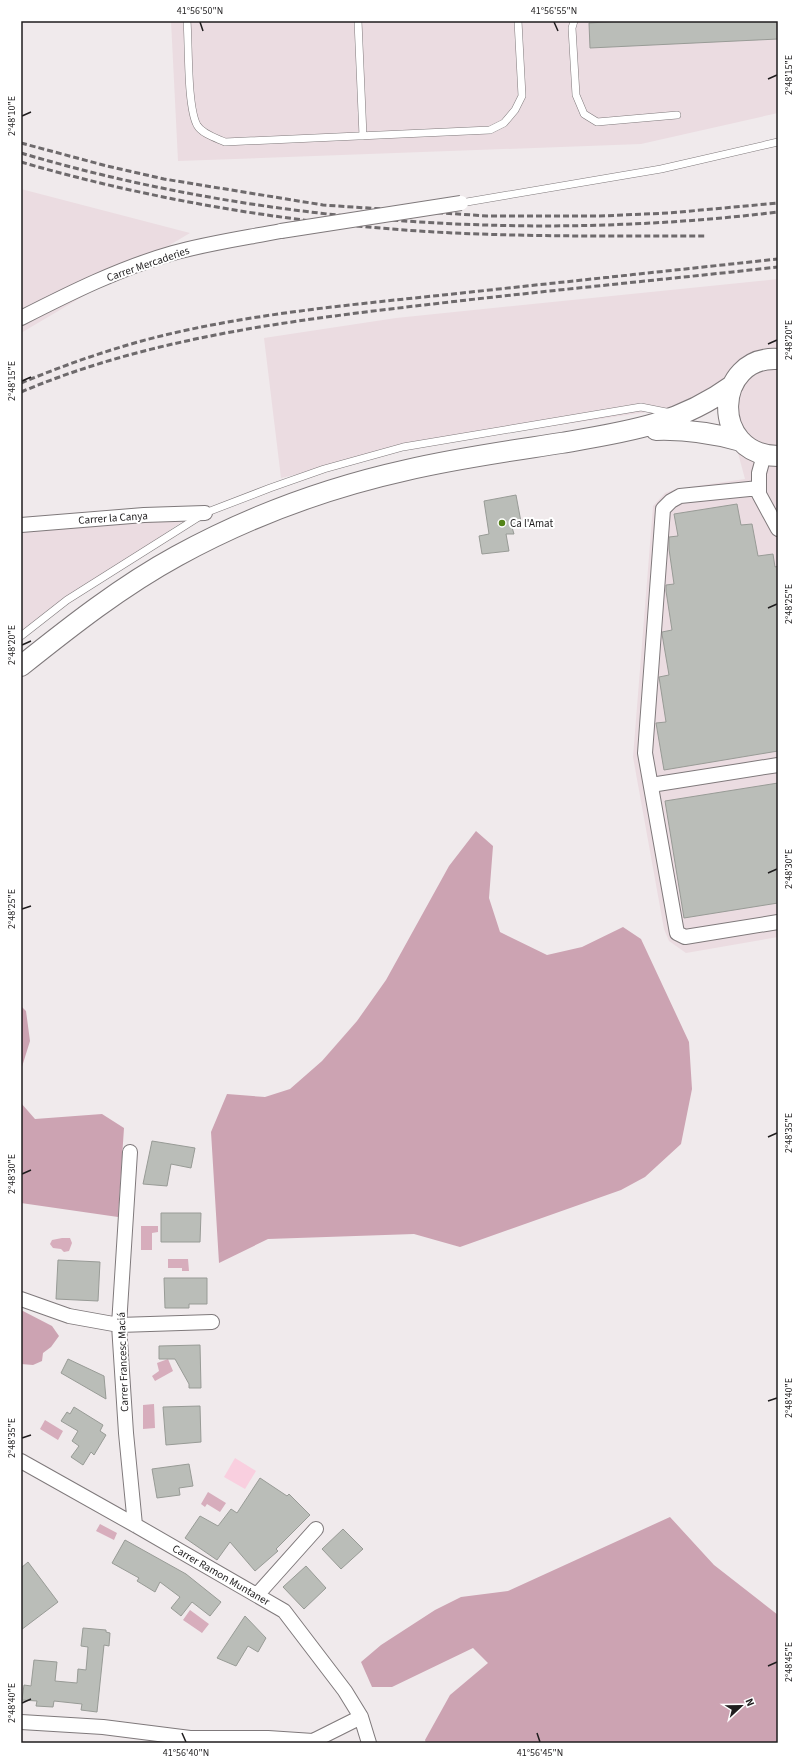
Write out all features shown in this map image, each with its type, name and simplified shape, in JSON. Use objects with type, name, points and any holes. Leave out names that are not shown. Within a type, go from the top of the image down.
[{"type":"main road","points":[[638,430],[681,415],[712,400],[732,385],[744,370],[762,361],[777,359]]},
{"type":"main road","points":[[732,385],[729,394],[728,414],[732,429],[740,441]]},
{"type":"main road","points":[[21,666],[77,622],[148,573],[224,531],[278,507],[331,489],[408,470],[638,430],[684,429],[711,433],[740,441],[755,451],[771,455]]},
{"type":"street","name":"Carrer Mercaderies","points":[[21,318],[88,285],[146,262],[199,247],[281,231],[460,203]]},
{"type":"street","points":[[771,455],[759,473],[759,488],[760,494],[778,528]]},
{"type":"street","points":[[759,488],[680,496],[670,501],[663,509],[645,752],[676,933],[686,937],[778,922]]},
{"type":"street","name":"Carrer la Canya","points":[[21,525],[144,515],[205,513]]},
{"type":"street","points":[[650,785],[778,765]]},
{"type":"street","name":"Carrer Francesc Maciá","points":[[130,1152],[119,1325],[126,1433],[135,1525]]},
{"type":"street","points":[[21,1299],[69,1316],[119,1325],[212,1322]]},
{"type":"street","name":"Carrer Ramon Muntaner","points":[[21,1461],[284,1611],[345,1691],[360,1717],[369,1743]]},
{"type":"street","points":[[257,1595],[316,1529]]},
{"type":"street","points":[[21,1722],[103,1727],[190,1738],[268,1738],[313,1741],[360,1717]]},
{"type":"lane","points":[[187,21],[192,110],[197,126],[210,136],[225,142],[490,130],[504,123],[515,110],[522,96],[518,21]]},
{"type":"lane","points":[[358,21],[363,136]]},
{"type":"lane","points":[[574,21],[572,28],[576,95],[584,114],[597,122],[677,115]]},
{"type":"lane","points":[[460,203],[661,169],[778,142]]},
{"type":"lane","points":[[21,636],[67,600],[205,513],[324,468],[403,447],[641,407],[681,415]]},
{"type":"shaded area","points":[[171,21],[778,21],[778,113],[641,144],[178,161]]},
{"type":"shaded area","points":[[21,189],[190,233],[21,333]]},
{"type":"shaded area","points":[[778,279],[778,937],[686,953],[669,941],[664,929],[633,757],[653,506],[665,493],[676,489],[745,479],[724,401],[433,443],[281,478],[264,338],[396,318]]},
{"type":"shaded area","points":[[190,516],[21,634],[21,530]]},
{"type":"shaded area","points":[[476,831],[493,846],[489,898],[500,932],[547,955],[582,947],[623,927],[641,939],[689,1042],[692,1089],[681,1144],[645,1177],[621,1190],[460,1247],[414,1234],[268,1239],[219,1263],[211,1132],[227,1094],[265,1097],[290,1089],[322,1061],[357,1021],[386,980],[449,866]]},
{"type":"shaded area","points":[[21,1006],[26,1011],[30,1041],[21,1070]]},
{"type":"shaded area","points":[[21,1103],[35,1119],[102,1114],[124,1128],[118,1217],[21,1203]]},
{"type":"shaded area","points":[[141,1226],[158,1226],[158,1232],[152,1233],[152,1250],[141,1250]]},
{"type":"shaded area","points":[[70,1238],[72,1243],[69,1251],[64,1252],[61,1249],[53,1248],[50,1244],[52,1240]]},
{"type":"shaded area","points":[[168,1259],[188,1259],[189,1271],[182,1271],[182,1268],[168,1268]]},
{"type":"shaded area","points":[[21,1310],[52,1326],[59,1336],[51,1347],[43,1353],[42,1361],[33,1365],[21,1364]]},
{"type":"shaded area","points":[[168,1359],[173,1371],[155,1381],[152,1376],[159,1371],[157,1363]]},
{"type":"shaded area","points":[[154,1404],[155,1428],[143,1429],[143,1405]]},
{"type":"shaded area","points":[[45,1420],[63,1431],[58,1440],[40,1429]]},
{"type":"shaded area","points":[[235,1458],[256,1471],[245,1489],[224,1477]]},
{"type":"shaded area","points":[[208,1492],[226,1503],[220,1512],[207,1504],[205,1507],[201,1504]]},
{"type":"shaded area","points":[[670,1517],[714,1565],[778,1615],[778,1743],[426,1743],[425,1740],[450,1695],[488,1663],[473,1648],[392,1687],[372,1687],[361,1662],[381,1645],[435,1610],[461,1597],[508,1591]]},
{"type":"shaded area","points":[[100,1524],[117,1533],[114,1540],[96,1531]]},
{"type":"shaded area","points":[[190,1610],[209,1624],[202,1633],[183,1620]]},
{"type":"building","points":[[622,21],[778,21],[778,39],[590,48],[589,23]]},
{"type":"building","name":"Ca l'Amat","points":[[516,495],[521,522],[511,524],[514,534],[506,534],[509,551],[482,554],[479,536],[489,534],[484,501]]},
{"type":"building","points":[[737,504],[741,525],[752,524],[758,556],[773,554],[775,567],[778,566],[778,751],[664,770],[656,723],[666,722],[659,677],[669,675],[662,632],[672,630],[666,585],[674,584],[669,549],[669,537],[678,536],[674,514]]},
{"type":"building","points":[[778,783],[778,903],[684,918],[665,801]]},
{"type":"building","points":[[152,1141],[195,1148],[191,1168],[171,1164],[167,1186],[143,1184]]},
{"type":"building","points":[[161,1213],[201,1213],[200,1242],[161,1242]]},
{"type":"building","points":[[58,1260],[100,1262],[98,1301],[56,1299]]},
{"type":"building","points":[[164,1278],[207,1278],[207,1304],[189,1304],[189,1308],[165,1308]]},
{"type":"building","points":[[200,1345],[201,1388],[189,1388],[189,1384],[175,1359],[159,1359],[159,1346]]},
{"type":"building","points":[[68,1359],[104,1376],[106,1399],[61,1373]]},
{"type":"building","points":[[200,1406],[201,1442],[166,1445],[163,1407]]},
{"type":"building","points":[[74,1407],[103,1425],[100,1431],[106,1435],[94,1455],[91,1452],[83,1465],[71,1457],[79,1446],[72,1441],[78,1431],[61,1421],[67,1412],[70,1414]]},
{"type":"building","points":[[189,1464],[193,1486],[179,1488],[180,1495],[157,1498],[152,1469]]},
{"type":"building","points":[[260,1478],[287,1496],[289,1494],[310,1515],[276,1549],[278,1551],[255,1571],[230,1542],[217,1560],[185,1538],[200,1516],[218,1526],[231,1509],[237,1513]]},
{"type":"building","points":[[343,1529],[363,1549],[341,1569],[322,1549]]},
{"type":"building","points":[[125,1540],[186,1574],[221,1602],[210,1616],[192,1602],[181,1616],[171,1608],[180,1597],[160,1582],[155,1592],[137,1581],[139,1578],[112,1563]]},
{"type":"building","points":[[28,1562],[58,1602],[21,1630],[21,1568]]},
{"type":"building","points":[[306,1566],[326,1588],[304,1609],[283,1587]]},
{"type":"building","points":[[245,1616],[266,1638],[258,1652],[248,1646],[236,1666],[217,1658]]},
{"type":"building","points":[[83,1628],[106,1630],[106,1632],[110,1633],[109,1646],[104,1645],[97,1712],[81,1710],[82,1704],[54,1701],[53,1707],[36,1706],[37,1701],[22,1700],[24,1685],[31,1686],[34,1660],[57,1662],[55,1681],[77,1683],[78,1669],[86,1670],[88,1647],[81,1646]]},
{"type":"railway","points":[[21,143],[107,166],[164,179],[323,205],[487,216],[600,216],[669,213],[778,203]]},
{"type":"railway","points":[[21,153],[112,177],[205,196],[300,211],[396,220],[493,225],[589,225],[684,221],[778,212]]},
{"type":"railway","points":[[21,162],[72,176],[174,199],[278,217],[331,223],[469,234],[706,236]]},
{"type":"railway","points":[[21,383],[61,367],[144,340],[250,318],[347,305],[778,259]]},
{"type":"railway","points":[[21,392],[69,373],[119,358],[219,334],[270,325],[468,300],[778,267]]},
{"type":"place","name":"Ca l'Amat","points":[[502,523]]}]
